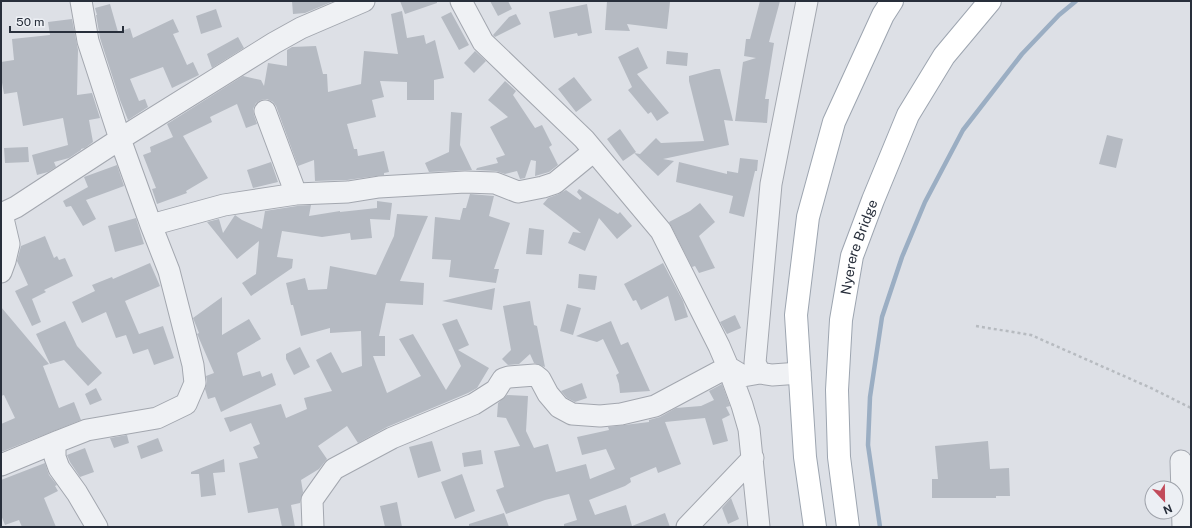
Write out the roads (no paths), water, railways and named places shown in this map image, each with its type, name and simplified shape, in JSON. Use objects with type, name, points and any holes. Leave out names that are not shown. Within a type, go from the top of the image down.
[{"type":"main road","points":[[815,527],[805,457],[796,315],[808,217],[834,122],[883,15],[892,1]]},
{"type":"main road","name":"Nyerere Bridge","points":[[848,527],[839,457],[837,390],[841,320],[852,256],[908,115],[944,56],[990,1]]},
{"type":"street","points":[[1,465],[87,430],[157,418],[186,404],[195,383],[193,365],[169,271],[150,225],[120,140],[88,41],[81,1]]},
{"type":"street","points":[[1,272],[6,261],[9,244],[1,214],[16,207],[274,43],[301,28],[364,1]]},
{"type":"street","points":[[461,1],[483,42],[584,138],[661,230],[728,367],[749,429],[759,527]]},
{"type":"street","points":[[760,373],[755,363],[771,184],[807,1]]},
{"type":"street","points":[[264,111],[296,194]]},
{"type":"street","points":[[150,225],[224,205],[296,194],[348,192],[379,187],[465,182],[495,184],[518,192],[555,183],[594,150]]},
{"type":"street","points":[[728,367],[743,376],[760,373],[772,375],[800,373]]},
{"type":"street","points":[[313,527],[312,500],[334,469],[392,438],[474,404],[496,390],[503,380],[509,377],[535,375],[540,379],[548,394],[559,407],[572,414],[600,416],[621,414],[656,406],[728,367]]},
{"type":"street","points":[[59,441],[55,446],[54,457],[59,468],[77,493],[97,527]]},
{"type":"street","points":[[687,527],[753,458]]},
{"type":"street","points":[[1181,462],[1183,527]]},
{"type":"waterway","points":[[880,527],[868,445],[870,397],[882,317],[902,257],[925,202],[963,130],[1022,54],[1059,15],[1076,1]]}]
